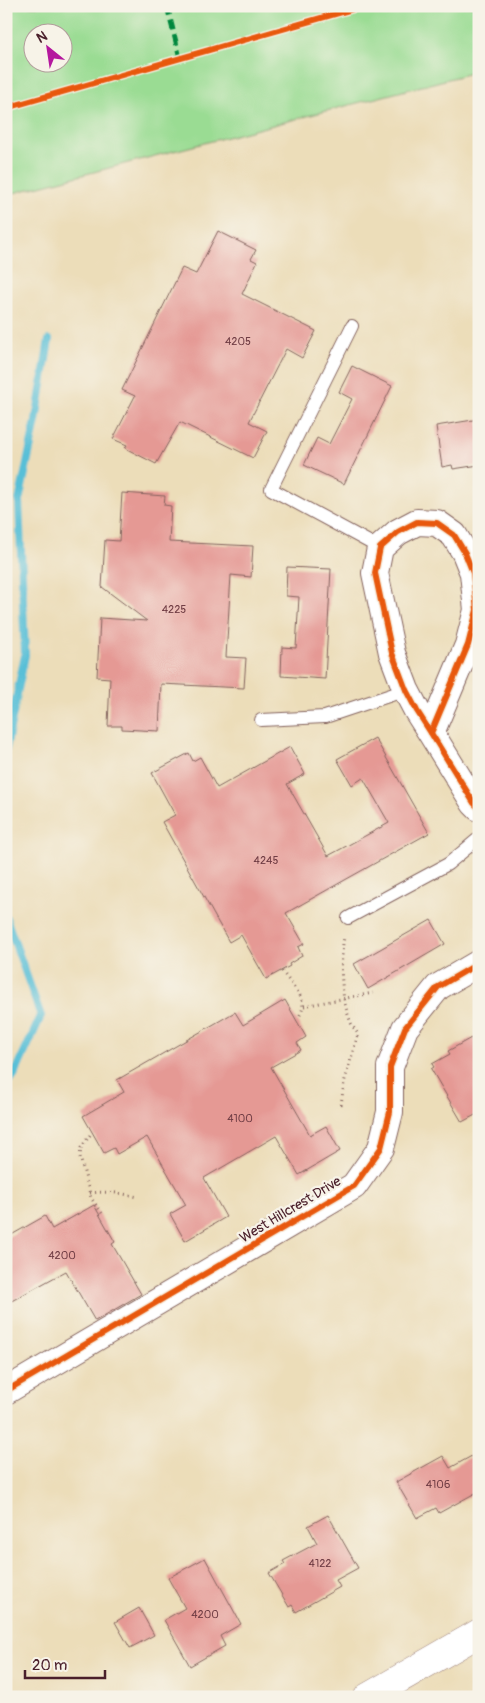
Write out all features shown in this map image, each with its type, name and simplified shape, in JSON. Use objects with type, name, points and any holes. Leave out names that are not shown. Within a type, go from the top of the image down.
[{"type":"street","points":[[431,733],[468,645],[476,610],[476,572],[454,535],[437,523],[417,522],[398,532],[380,548],[375,573],[392,653],[406,690],[431,733],[474,803],[479,808]]},
{"type":"street","name":"West Hillcrest Drive","points":[[6,1391],[354,1186],[381,1148],[390,1112],[390,1067],[406,1028],[438,988],[479,963]]},
{"type":"street","points":[[368,1697],[479,1633]]},
{"type":"lane","points":[[352,326],[271,489],[380,548]]},
{"type":"lane","points":[[261,720],[325,717],[406,690]]},
{"type":"lane","points":[[348,918],[448,864],[479,838]]},
{"type":"path","points":[[341,1106],[344,1083],[358,1034],[350,1020],[342,979],[342,953],[348,918]]},
{"type":"path","points":[[282,971],[302,999],[304,1006],[298,1018]]},
{"type":"path","points":[[304,1006],[373,993]]},
{"type":"path","points":[[90,1135],[81,1148],[80,1157],[90,1193],[104,1216]]},
{"type":"path","points":[[90,1193],[120,1193],[138,1197]]},
{"type":"green space","points":[[6,6],[479,6],[479,71],[6,195]]},
{"type":"building","points":[[218,231],[256,250],[251,259],[257,262],[242,294],[316,331],[302,358],[286,349],[249,422],[267,431],[253,458],[180,422],[156,464],[125,448],[127,445],[113,439],[135,396],[122,390],[182,268],[196,274]]},
{"type":"building","points":[[352,366],[392,386],[344,484],[304,465],[317,438],[329,444],[352,399],[339,392]]},
{"type":"building","points":[[479,419],[479,465],[453,469],[452,465],[442,467],[436,426]]},
{"type":"building","points":[[122,493],[165,496],[164,505],[171,506],[169,542],[253,546],[251,577],[231,575],[226,657],[246,658],[244,688],[161,684],[159,731],[122,729],[122,726],[108,726],[110,678],[97,677],[100,618],[147,621],[102,587],[105,540],[119,541]]},
{"type":"building","points":[[287,567],[331,569],[325,679],[281,676],[282,647],[296,648],[299,597],[286,596]]},
{"type":"building","points":[[375,738],[429,833],[286,913],[304,944],[298,947],[302,956],[289,964],[290,966],[266,979],[241,935],[229,942],[162,822],[175,815],[152,773],[189,753],[193,761],[200,757],[217,788],[290,747],[305,774],[287,784],[328,856],[389,823],[363,778],[352,785],[337,759]]},
{"type":"building","points":[[431,920],[445,944],[368,989],[354,964]]},
{"type":"building","points":[[285,1000],[306,1037],[297,1043],[301,1050],[271,1067],[310,1135],[326,1126],[340,1151],[299,1175],[276,1136],[204,1178],[226,1217],[185,1241],[170,1214],[186,1205],[147,1137],[117,1154],[114,1148],[104,1153],[83,1116],[124,1092],[117,1080],[235,1012],[243,1025]]},
{"type":"building","points":[[479,1036],[479,1113],[462,1122],[431,1069],[434,1067],[432,1064],[450,1054],[448,1051],[471,1038],[472,1040]]},
{"type":"building","points":[[94,1205],[115,1242],[112,1244],[141,1294],[95,1321],[66,1271],[6,1304],[6,1238],[45,1216],[52,1229]]},
{"type":"building","points":[[479,1452],[479,1491],[439,1513],[436,1508],[417,1518],[396,1482],[443,1456],[450,1468]]},
{"type":"building","points":[[328,1515],[358,1568],[336,1580],[340,1587],[296,1612],[292,1605],[289,1607],[269,1573],[285,1564],[283,1561],[317,1543],[308,1526]]},
{"type":"building","points":[[205,1558],[241,1624],[220,1636],[225,1646],[190,1666],[164,1620],[185,1608],[168,1578]]},
{"type":"building","points":[[139,1608],[154,1635],[130,1648],[115,1622]]},
{"type":"waterway","points":[[6,748],[25,655],[19,501],[36,421],[49,340]]},
{"type":"waterway","points":[[6,918],[41,1016],[14,1076],[6,1083]]},
{"type":"marked path","points":[[167,6],[180,58]]},
{"type":"cycle path","points":[[6,108],[363,6]]},
{"type":"cycle path","points":[[431,733],[468,645],[477,610],[473,573],[465,553],[454,535],[437,523],[417,522],[398,532],[380,548],[375,573],[392,653],[406,690],[417,711],[474,803],[479,808]]},
{"type":"cycle path","points":[[6,1391],[354,1186],[381,1148],[390,1112],[390,1067],[405,1028],[438,987],[479,963]]}]
